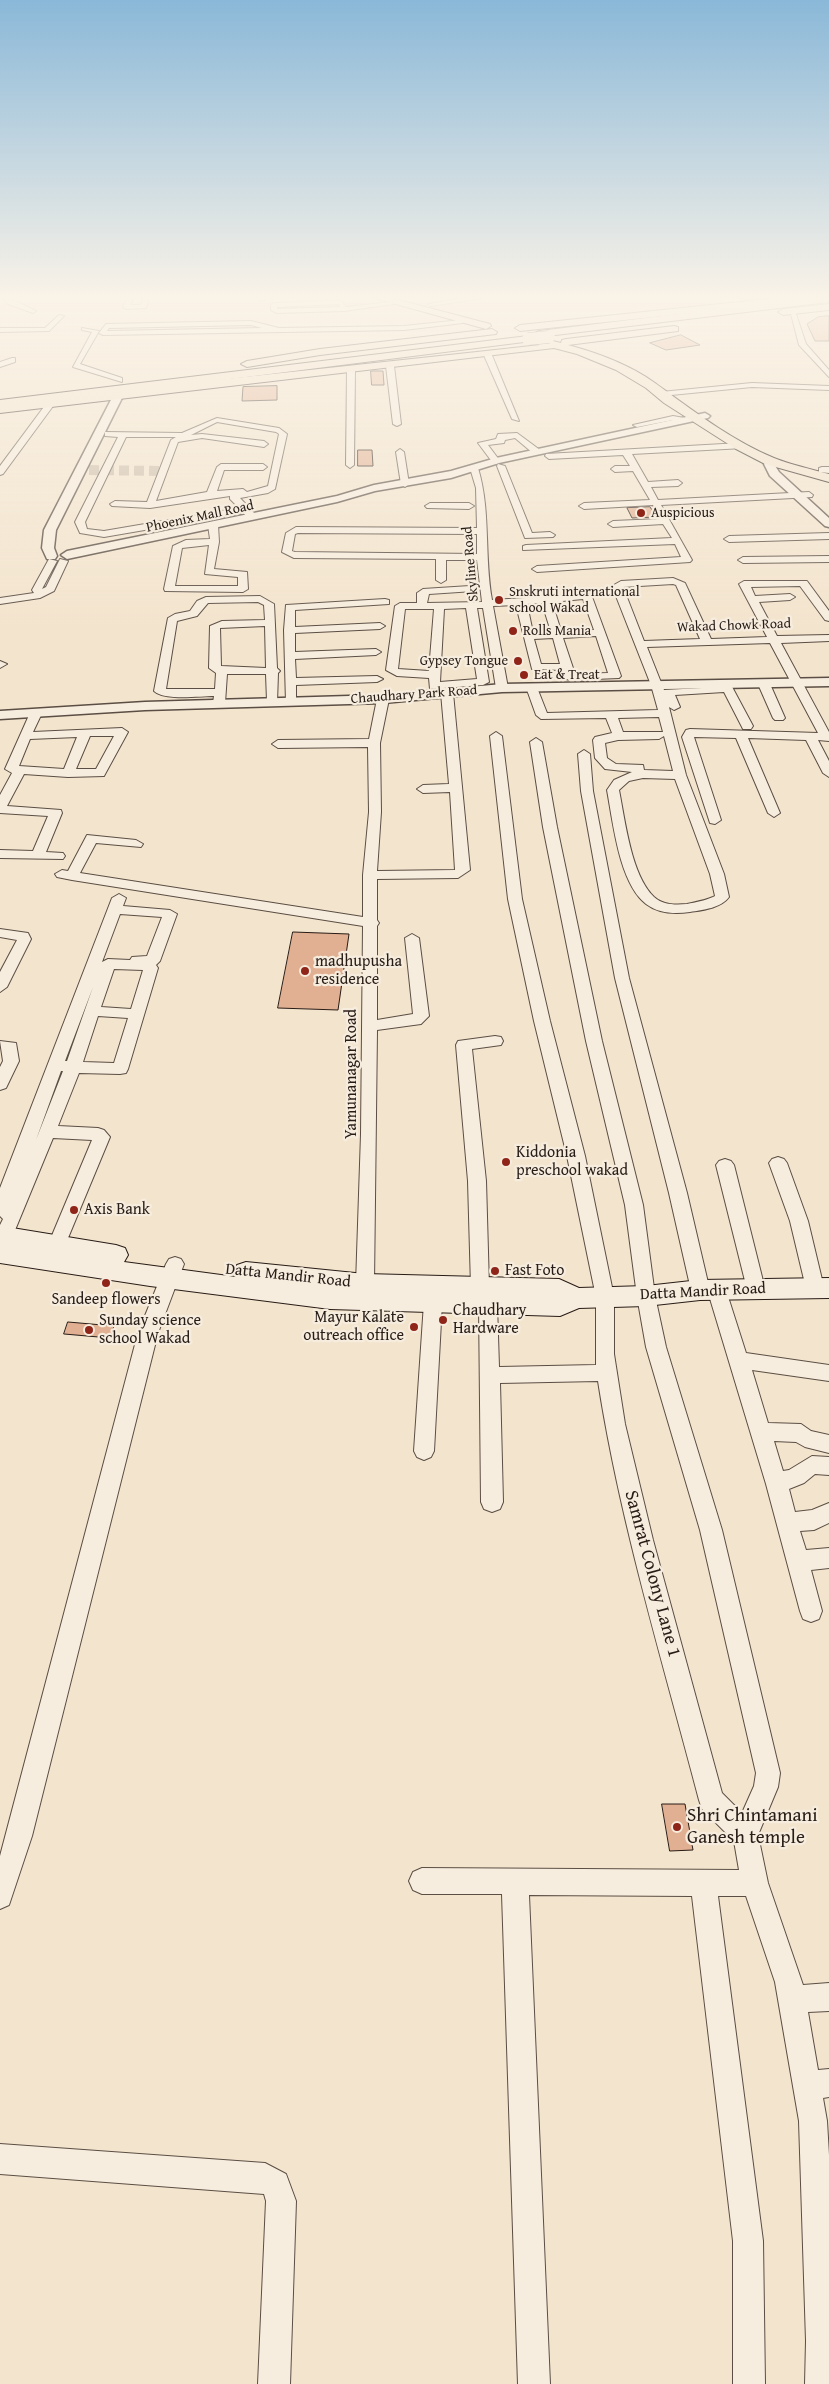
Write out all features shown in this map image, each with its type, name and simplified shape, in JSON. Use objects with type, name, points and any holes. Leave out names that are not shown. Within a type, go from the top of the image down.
[{"type":"main road","points":[[687,409],[741,446],[775,462],[827,472]]},
{"type":"main road","points":[[700,419],[778,457],[827,472]]},
{"type":"main road","name":"Datta Mandir Road","points":[[4,1235],[172,1271],[433,1303],[484,1296]]},
{"type":"main road","name":"Datta Mandir Road","points":[[4,1235],[172,1271]]},
{"type":"main road","name":"Datta Mandir Road","points":[[363,1293],[484,1296],[560,1306],[576,1298],[646,1296],[709,1289],[822,1288]]},
{"type":"street","points":[[0,472],[47,409]]},
{"type":"street","points":[[116,409],[86,467],[80,526],[83,531],[98,535],[338,500],[372,488],[405,484],[417,486],[537,452],[700,419]]},
{"type":"street","points":[[350,464],[351,409]]},
{"type":"street","points":[[395,409],[397,424]]},
{"type":"street","points":[[512,409],[516,419]]},
{"type":"street","points":[[86,467],[108,434],[112,416]]},
{"type":"street","points":[[637,425],[673,418],[700,419]]},
{"type":"street","points":[[548,456],[700,419]]},
{"type":"street","points":[[108,434],[188,434],[210,421],[217,420],[282,432],[272,487],[265,491],[234,496],[248,513]]},
{"type":"street","points":[[0,601],[40,595],[50,590],[61,552],[82,500],[123,434]]},
{"type":"street","points":[[500,436],[517,435],[537,452]]},
{"type":"street","points":[[150,505],[175,440],[202,436],[226,454],[262,467]]},
{"type":"street","points":[[512,436],[499,438],[501,442],[482,443],[498,463],[528,536],[563,534]]},
{"type":"street","points":[[226,454],[264,444]]},
{"type":"street","points":[[498,463],[548,456],[741,446]]},
{"type":"street","points":[[400,452],[405,484]]},
{"type":"street","points":[[537,569],[687,560],[667,521],[626,452]]},
{"type":"street","points":[[211,494],[226,454]]},
{"type":"street","points":[[775,462],[769,464],[774,474],[829,513]]},
{"type":"street","points":[[615,469],[636,468]]},
{"type":"street","name":"Skyline Road","points":[[476,469],[480,488],[482,557],[487,604],[502,688]]},
{"type":"street","points":[[646,484],[678,483]]},
{"type":"street","points":[[115,504],[150,505],[211,494],[243,492]]},
{"type":"street","points":[[430,495],[430,518]]},
{"type":"street","points":[[584,506],[804,495]]},
{"type":"street","points":[[804,495],[829,524]]},
{"type":"street","points":[[61,552],[48,548],[50,531],[82,500]]},
{"type":"street","name":"Phoenix Mall Road","points":[[61,552],[214,532],[330,505],[338,500]]},
{"type":"street","points":[[293,531],[430,518],[469,506]]},
{"type":"street","points":[[214,532],[209,567],[211,574],[243,574],[243,589],[169,589],[178,546],[214,532],[248,513]]},
{"type":"street","points":[[296,518],[287,552],[290,555],[482,557]]},
{"type":"street","points":[[430,518],[481,531]]},
{"type":"street","points":[[613,524],[667,521]]},
{"type":"street","points":[[729,539],[829,536]]},
{"type":"street","name":"Phoenix Mall Road","points":[[61,552],[152,540]]},
{"type":"street","points":[[526,548],[678,541]]},
{"type":"street","points":[[441,556],[441,580]]},
{"type":"street","points":[[744,560],[829,559]]},
{"type":"street","points":[[209,567],[250,567]]},
{"type":"street","points":[[679,772],[629,775],[615,784],[613,790],[632,871],[641,890],[658,905],[673,910],[714,903],[722,897],[717,874],[679,772],[657,685],[617,586],[621,584],[673,581],[680,583],[708,642]]},
{"type":"street","points":[[828,737],[744,584],[803,583],[829,618]]},
{"type":"street","points":[[422,605],[422,593],[427,591],[470,589]]},
{"type":"street","points":[[471,605],[483,682],[437,687],[392,670],[399,608],[402,605],[471,605],[587,596],[615,676],[569,677],[536,667],[521,602]]},
{"type":"street","points":[[752,599],[790,597]]},
{"type":"street","points":[[546,598],[569,677]]},
{"type":"street","points":[[222,671],[219,698],[160,691],[172,620],[179,616],[192,614],[206,600],[260,599],[269,604],[274,671],[273,701]]},
{"type":"street","points":[[290,701],[289,609],[292,605],[385,602]]},
{"type":"street","points":[[370,875],[461,873],[455,788],[437,687],[439,605]]},
{"type":"street","points":[[270,623],[222,624],[215,626],[215,668],[222,671],[274,671]]},
{"type":"street","points":[[289,630],[380,626]]},
{"type":"street","points":[[528,636],[600,633]]},
{"type":"street","name":"Wakad Chowk Road","points":[[641,644],[829,638]]},
{"type":"street","points":[[290,656],[376,652]]},
{"type":"street","name":"Chaudhary Park Road","points":[[0,715],[219,698],[273,701],[383,699],[437,687],[532,687],[569,677],[657,685],[721,687],[829,682]]},
{"type":"street","points":[[290,682],[377,679]]},
{"type":"street","points":[[764,684],[779,718]]},
{"type":"street","points":[[532,687],[542,715],[545,717],[611,716],[663,711]]},
{"type":"street","points":[[721,687],[730,706]]},
{"type":"street","points":[[660,735],[616,736],[599,740],[606,766],[616,768],[669,767],[660,735],[668,692],[721,687]]},
{"type":"street","points":[[721,687],[744,730],[774,813]]},
{"type":"street","name":"Yamunanagar Road","points":[[363,1293],[372,923],[370,875],[376,812],[374,743],[383,699]]},
{"type":"street","points":[[27,736],[118,730],[123,733],[100,773],[68,773],[11,768],[36,713]]},
{"type":"street","points":[[611,716],[618,734],[616,736]]},
{"type":"street","points":[[715,820],[688,737],[690,733],[744,730],[828,737]]},
{"type":"street","points":[[68,773],[85,733]]},
{"type":"street","name":"Samrat Colony Lane 1","points":[[496,736],[515,899],[542,1021],[576,1156],[605,1297],[604,1354],[615,1424],[642,1540],[711,1800],[745,1834]]},
{"type":"street","points":[[810,736],[829,773]]},
{"type":"street","points":[[536,742],[550,827],[594,1041],[634,1205],[646,1296],[656,1347],[711,1530],[768,1772],[766,1787],[745,1834],[755,1883],[789,1982],[792,2000],[818,2084],[813,2121],[822,2195],[821,2384]]},
{"type":"street","points":[[278,744],[374,743]]},
{"type":"street","points":[[584,754],[587,791],[622,978],[678,1193],[709,1289],[739,1360],[776,1481],[811,1611]]},
{"type":"street","points":[[20,770],[0,808],[56,813],[38,855]]},
{"type":"street","points":[[423,788],[455,788]]},
{"type":"street","points":[[136,844],[92,838],[67,875],[372,923]]},
{"type":"street","points":[[0,854],[58,856]]},
{"type":"street","points":[[4,1235],[8,1214],[5,1198],[96,957],[117,904],[170,914],[153,961],[96,957]]},
{"type":"street","points":[[0,933],[23,936],[24,939],[0,987]]},
{"type":"street","points":[[370,1026],[416,1020],[421,1016],[412,938]]},
{"type":"street","points":[[4,1235],[48,1132],[73,1067],[108,964],[149,966],[151,970],[120,1070],[73,1067],[55,1066]]},
{"type":"street","points":[[92,1011],[137,1014]]},
{"type":"street","points":[[492,1502],[490,1375],[477,1182],[464,1045],[495,1041]]},
{"type":"street","points":[[0,1046],[10,1047],[11,1062],[0,1084]]},
{"type":"street","points":[[48,1132],[98,1134],[102,1137],[57,1245]]},
{"type":"street","points":[[778,1164],[822,1288]]},
{"type":"street","points":[[725,1165],[756,1289]]},
{"type":"street","points":[[0,1896],[19,1836],[148,1333],[172,1271]]},
{"type":"street","points":[[424,1451],[433,1303]]},
{"type":"street","points":[[739,1360],[829,1373]]},
{"type":"street","points":[[490,1375],[607,1373]]},
{"type":"street","points":[[760,1431],[801,1433],[805,1438],[829,1444]]},
{"type":"street","points":[[776,1481],[792,1480],[800,1476],[812,1465],[829,1466]]},
{"type":"street","points":[[787,1522],[814,1520],[829,1513]]},
{"type":"street","points":[[797,1561],[829,1558]]},
{"type":"street","points":[[422,1881],[755,1883]]},
{"type":"street","points":[[515,1882],[534,2384]]},
{"type":"street","points":[[703,1882],[748,2241],[749,2384]]},
{"type":"street","points":[[792,2000],[829,1997]]},
{"type":"street","points":[[0,2159],[265,2178],[276,2184],[281,2201],[274,2384]]},
{"type":"building","points":[[358,450],[372,450],[373,466],[358,466]]},
{"type":"building","name":"Auspicious","points":[[650,507],[657,517],[632,518],[627,508]]},
{"type":"building","name":"madhupusha residence","points":[[293,932],[349,934],[338,1010],[278,1008]]},
{"type":"building","name":"Sunday science school Wakad","points":[[68,1322],[114,1326],[110,1338],[64,1334]]},
{"type":"building","name":"Shri Chintamani Ganesh temple","points":[[662,1804],[685,1804],[693,1850],[670,1851]]},
{"type":"tunnel","points":[[89,470],[161,471]]},
{"type":"place","name":"Auspicious","points":[[641,513]]},
{"type":"place","name":"Snskruti international school Wakad","points":[[499,600]]},
{"type":"place","name":"Rolls Mania","points":[[513,631]]},
{"type":"place","name":"Gypsey Tongue","points":[[518,661]]},
{"type":"place","name":"Eat & Treat","points":[[524,675]]},
{"type":"place","name":"madhupusha residence","points":[[305,971]]},
{"type":"place","name":"Kiddonia preschool wakad","points":[[506,1162]]},
{"type":"place","name":"Axis Bank","points":[[74,1210]]},
{"type":"place","name":"Fast Foto","points":[[495,1271]]},
{"type":"place","name":"Sandeep flowers","points":[[106,1283]]},
{"type":"place","name":"Chaudhary Hardware","points":[[443,1320]]},
{"type":"place","name":"Mayur Kalate outreach office","points":[[414,1327]]},
{"type":"place","name":"Sunday science school Wakad","points":[[89,1330]]},
{"type":"place","name":"Shri Chintamani Ganesh temple","points":[[677,1827]]}]
